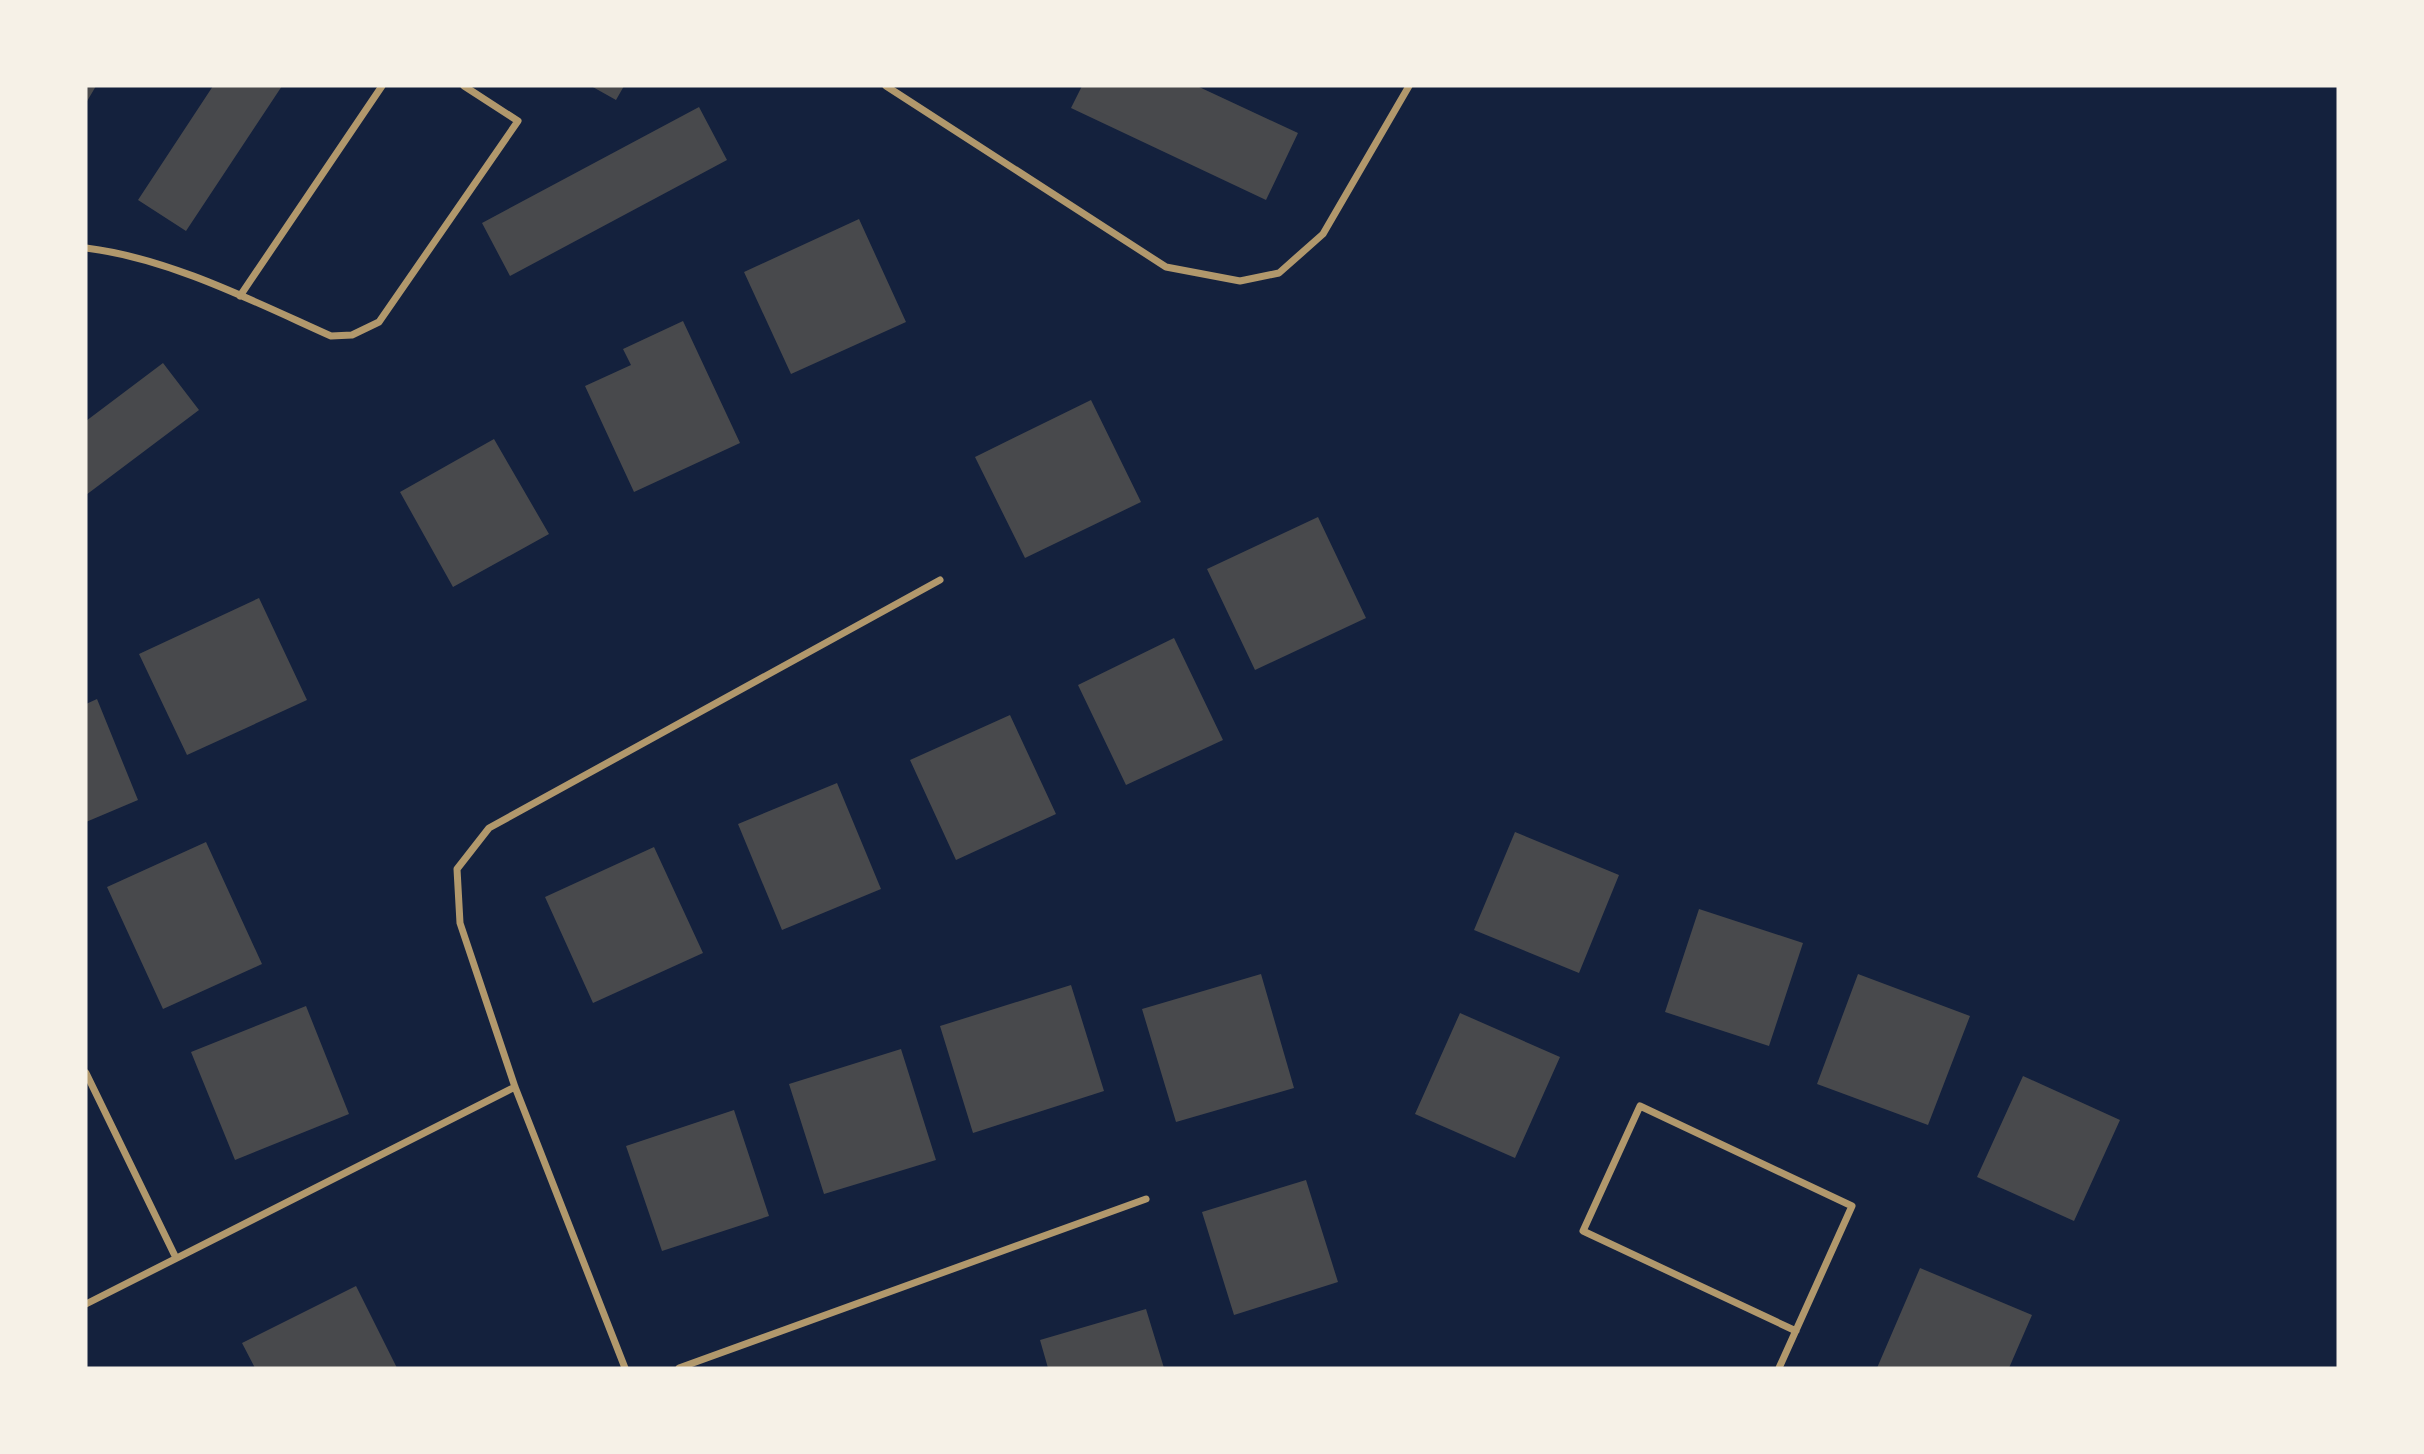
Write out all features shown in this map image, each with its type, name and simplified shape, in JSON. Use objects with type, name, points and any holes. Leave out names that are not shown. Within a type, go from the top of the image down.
[{"type":"street","points":[[240,296],[382,86]]},
{"type":"street","points":[[86,248],[103,250],[171,269],[331,335],[352,335],[379,322],[518,121],[464,86]]},
{"type":"street","points":[[886,86],[1166,267],[1240,281],[1279,273],[1323,234],[1409,86]]},
{"type":"street","points":[[625,1368],[515,1087],[460,923],[457,869],[489,828],[940,580]]},
{"type":"street","points":[[86,1073],[176,1258]]},
{"type":"street","points":[[86,1304],[515,1087]]},
{"type":"street","points":[[1779,1368],[1796,1331],[1852,1206],[1640,1106],[1583,1231],[1796,1331]]},
{"type":"street","points":[[678,1368],[1146,1199]]},
{"type":"building","points":[[86,86],[96,86],[86,103]]},
{"type":"building","points":[[213,86],[282,86],[186,231],[138,200]]},
{"type":"building","points":[[591,86],[624,86],[616,100]]},
{"type":"building","points":[[1082,86],[1197,86],[1298,133],[1266,200],[1071,108]]},
{"type":"building","points":[[699,107],[727,160],[510,276],[482,223]]},
{"type":"building","points":[[859,219],[906,322],[791,374],[744,272]]},
{"type":"building","points":[[683,321],[740,443],[634,492],[585,386],[631,365],[623,349]]},
{"type":"building","points":[[163,363],[199,410],[86,495],[86,421]]},
{"type":"building","points":[[1091,400],[1141,502],[1025,558],[975,457]]},
{"type":"building","points":[[494,439],[549,534],[453,587],[400,492]]},
{"type":"building","points":[[1318,517],[1366,618],[1255,670],[1207,569]]},
{"type":"building","points":[[259,598],[307,700],[187,755],[139,654]]},
{"type":"building","points":[[1174,638],[1223,740],[1126,785],[1078,685]]},
{"type":"building","points":[[97,699],[138,800],[86,822],[86,704]]},
{"type":"building","points":[[1010,715],[1056,814],[956,860],[910,760]]},
{"type":"building","points":[[837,783],[881,889],[782,930],[738,824]]},
{"type":"building","points":[[1515,832],[1619,875],[1579,973],[1474,930]]},
{"type":"building","points":[[206,842],[262,964],[163,1009],[107,887]]},
{"type":"building","points":[[654,847],[703,953],[593,1003],[545,897]]},
{"type":"building","points":[[1699,909],[1803,943],[1769,1046],[1665,1012]]},
{"type":"building","points":[[1261,974],[1294,1088],[1176,1122],[1142,1009]]},
{"type":"building","points":[[1858,974],[1970,1016],[1928,1125],[1817,1084]]},
{"type":"building","points":[[1071,985],[1104,1091],[973,1133],[940,1026]]},
{"type":"building","points":[[306,1006],[349,1114],[235,1160],[191,1052]]},
{"type":"building","points":[[1460,1013],[1560,1057],[1515,1158],[1415,1114]]},
{"type":"building","points":[[901,1049],[936,1160],[824,1194],[789,1084]]},
{"type":"building","points":[[2023,1076],[2120,1120],[2074,1221],[1977,1177]]},
{"type":"building","points":[[734,1110],[769,1216],[662,1251],[626,1146]]},
{"type":"building","points":[[1306,1180],[1338,1282],[1234,1315],[1202,1212]]},
{"type":"building","points":[[1920,1268],[2032,1315],[2009,1368],[1877,1368]]},
{"type":"building","points":[[356,1286],[397,1368],[255,1368],[242,1343]]},
{"type":"building","points":[[1146,1309],[1164,1368],[1048,1368],[1040,1340]]}]
